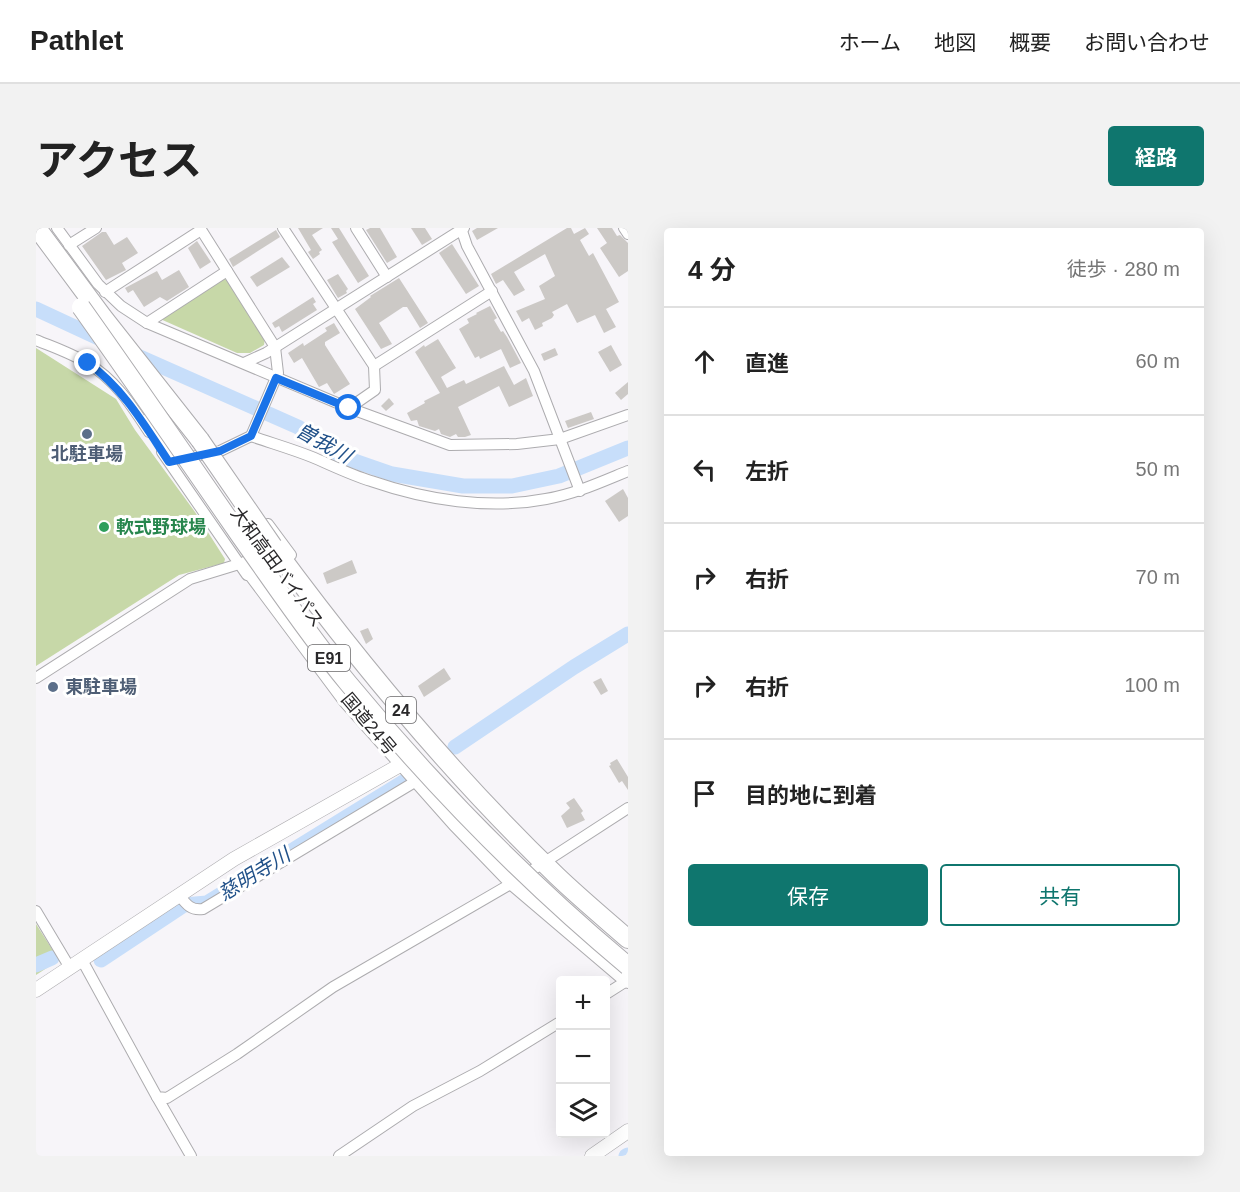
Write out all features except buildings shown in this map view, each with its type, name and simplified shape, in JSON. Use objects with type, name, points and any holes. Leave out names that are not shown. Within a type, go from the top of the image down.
[{"type":"highway","name":"大和高田バイパス","points":[[37,228],[103,317],[271,559],[358,676],[450,784],[550,884],[628,952]]},
{"type":"highway","name":"大和高田バイパス","points":[[36,247],[81,307],[262,567],[348,682],[443,792],[491,841],[543,892],[628,966]]},
{"type":"highway","name":"国道24号","points":[[81,307],[243,565],[347,699],[402,764],[514,882],[628,980]]},
{"type":"highway","name":"国道24号","points":[[103,317],[200,440],[273,546],[378,683],[434,748],[544,863],[628,939]]},
{"type":"street","points":[[57,228],[105,292],[121,306],[147,322],[244,363],[275,380],[450,445],[561,443],[628,414]]},
{"type":"street","points":[[69,245],[96,228]]},
{"type":"street","points":[[283,228],[374,366],[375,390],[349,408]]},
{"type":"street","points":[[356,228],[387,277]]},
{"type":"street","points":[[244,363],[255,360],[463,228],[467,246],[534,371],[580,491]]},
{"type":"street","points":[[624,228],[628,234]]},
{"type":"street","points":[[105,292],[201,229],[275,347],[278,374],[252,435],[220,451],[169,462]]},
{"type":"street","points":[[147,322],[227,271]]},
{"type":"street","points":[[374,366],[492,291]]},
{"type":"street","points":[[36,340],[88,363],[105,375],[128,400],[169,462],[243,565],[190,579],[36,678]]},
{"type":"street","points":[[252,435],[370,481],[454,501],[501,504],[546,499],[580,491],[628,471]]},
{"type":"street","points":[[220,451],[232,474],[336,619],[378,683]]},
{"type":"street","points":[[36,990],[184,901],[253,848],[402,764]]},
{"type":"street","points":[[184,901],[199,910],[207,907],[418,780]]},
{"type":"street","points":[[157,1097],[167,1098],[237,1054],[333,987],[514,882],[628,808]]},
{"type":"street","points":[[36,911],[76,964],[191,1156]]},
{"type":"street","points":[[610,991],[628,980]]},
{"type":"street","points":[[339,1156],[413,1106],[480,1071],[556,1025]]},
{"type":"street","points":[[592,1156],[628,1131]]},
{"type":"green space","points":[[221,278],[228,280],[265,338],[264,345],[250,353],[237,353],[158,318]]},
{"type":"green space","points":[[36,348],[116,399],[225,559],[224,563],[179,575],[36,666]]},
{"type":"green space","points":[[36,924],[59,960],[36,975]]},
{"type":"waterway","name":"曽我川","points":[[36,309],[107,342]]},
{"type":"waterway","name":"曽我川","points":[[131,353],[298,427],[343,457],[392,474],[463,486],[512,486],[559,476],[628,448]]},
{"type":"waterway","name":"慈明寺川","points":[[455,747],[574,667],[628,634]]},
{"type":"waterway","name":"慈明寺川","points":[[101,960],[184,905],[207,903],[405,781]]},
{"type":"waterway","name":"慈明寺川","points":[[36,965],[52,958]]},
{"type":"place","name":"北駐車場","points":[[87,434]]},
{"type":"place","name":"軟式野球場","points":[[104,527]]},
{"type":"place","name":"東駐車場","points":[[53,687]]},
{"type":"route","points":[[88,363],[105,375],[128,400],[169,462],[220,451],[251,436],[276,378],[349,408]]}]
